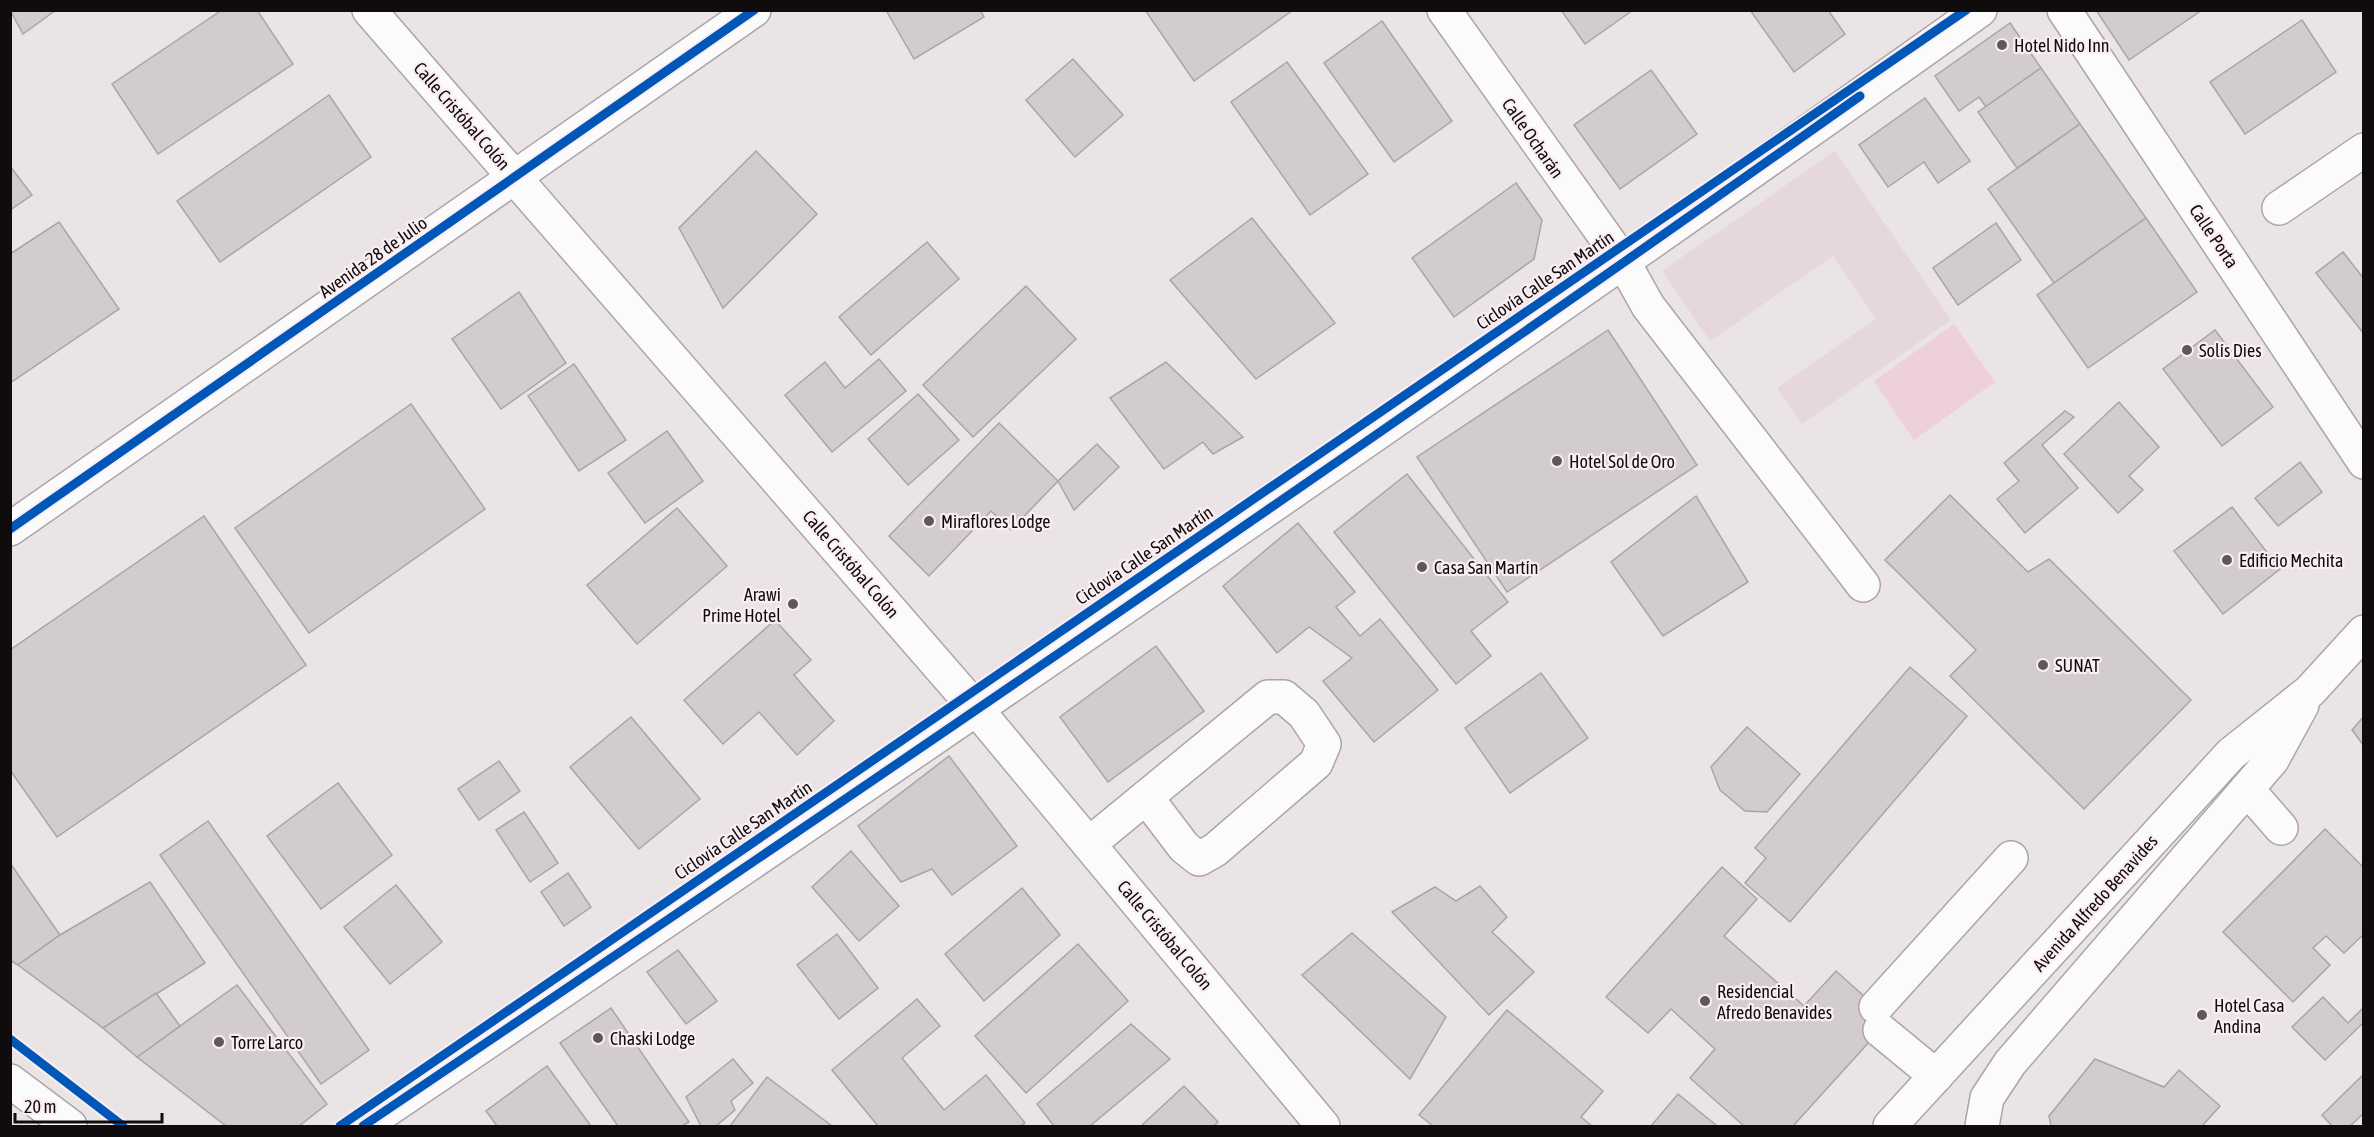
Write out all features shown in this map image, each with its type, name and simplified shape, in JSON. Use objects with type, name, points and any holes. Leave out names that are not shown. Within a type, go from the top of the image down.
[{"type":"street","name":"Calle Cristóbal Colón","points":[[369,10],[978,711],[1323,1126]]},
{"type":"street","name":"Avenida 28 de Julio","points":[[10,529],[516,178],[753,10]]},
{"type":"street","name":"Calle Ocharán","points":[[1444,10],[1624,263],[1648,306],[1863,585]]},
{"type":"street","points":[[363,1126],[978,711],[1624,263],[1980,10]]},
{"type":"street","name":"Calle Porta","points":[[2064,10],[2364,462]]},
{"type":"street","points":[[2278,208],[2364,150]]},
{"type":"street","name":"Avenida Alfredo Benavides","points":[[1890,1126],[2231,754],[2310,691],[2364,632]]},
{"type":"street","name":"Avenida Alfredo Benavides","points":[[1982,1126],[1987,1098],[2010,1063],[2272,760],[2310,691]]},
{"type":"street","points":[[1089,844],[1146,797],[1268,697],[1284,697],[1304,714],[1324,744],[1316,763],[1215,849],[1199,859],[1184,847],[1146,797]]},
{"type":"street","points":[[2247,789],[2281,828]]},
{"type":"street","points":[[1936,1076],[1878,1018],[2011,858]]},
{"type":"street","points":[[10,1081],[70,1126]]},
{"type":"shaded area","points":[[1835,151],[1951,320],[1802,424],[1777,388],[1876,319],[1833,256],[1710,341],[1662,271]]},
{"type":"shaded area","points":[[1954,324],[1995,382],[1914,440],[1874,381]]},
{"type":"building","points":[[10,10],[56,10],[23,34]]},
{"type":"building","points":[[222,10],[257,10],[293,64],[158,154],[112,84]]},
{"type":"building","points":[[886,10],[980,10],[984,17],[914,59]]},
{"type":"building","points":[[1145,10],[1293,10],[1194,81]]},
{"type":"building","points":[[1561,10],[1633,10],[1585,44]]},
{"type":"building","points":[[1750,10],[1828,10],[1845,34],[1794,72]]},
{"type":"building","points":[[2096,10],[2202,10],[2129,60]]},
{"type":"building","points":[[2302,20],[2336,72],[2245,134],[2210,82]]},
{"type":"building","points":[[1382,21],[1452,121],[1394,162],[1324,63]]},
{"type":"building","name":"Hotel Nido Inn","points":[[2010,23],[2041,68],[1986,107],[1979,97],[1959,111],[1935,76]]},
{"type":"building","points":[[1073,59],[1123,115],[1075,157],[1026,100]]},
{"type":"building","points":[[1287,62],[1368,174],[1310,215],[1231,102]]},
{"type":"building","points":[[2041,68],[2080,124],[2017,168],[1978,112]]},
{"type":"building","points":[[1651,70],[1697,134],[1620,189],[1574,125]]},
{"type":"building","points":[[329,95],[371,157],[220,262],[177,201]]},
{"type":"building","points":[[1925,98],[1970,161],[1938,183],[1924,162],[1888,187],[1859,145]]},
{"type":"building","points":[[2080,124],[2146,218],[2054,283],[1988,189]]},
{"type":"building","points":[[756,151],[817,214],[723,308],[679,228]]},
{"type":"building","points":[[10,166],[32,195],[10,210]]},
{"type":"building","points":[[1516,183],[1542,220],[1534,259],[1454,317],[1412,258]]},
{"type":"building","points":[[1252,218],[1335,323],[1256,379],[1170,280]]},
{"type":"building","points":[[2146,218],[2197,292],[2088,368],[2037,295]]},
{"type":"building","points":[[59,222],[119,309],[10,383],[10,254]]},
{"type":"building","points":[[1996,223],[2021,260],[1958,305],[1933,268]]},
{"type":"building","points":[[927,242],[959,279],[871,355],[839,317]]},
{"type":"building","points":[[2343,252],[2364,279],[2364,334],[2316,273]]},
{"type":"building","points":[[1026,286],[1076,339],[973,437],[923,385]]},
{"type":"building","points":[[519,292],[566,363],[501,409],[452,339]]},
{"type":"building","name":"Hotel Sol de Oro","points":[[1608,330],[1697,465],[1507,592],[1417,457]]},
{"type":"building","points":[[2215,330],[2273,407],[2222,446],[2163,369]]},
{"type":"building","points":[[879,359],[906,391],[832,452],[785,395],[825,362],[845,388]]},
{"type":"building","points":[[1166,362],[1243,437],[1213,454],[1203,442],[1164,469],[1110,398]]},
{"type":"building","points":[[574,364],[626,440],[579,471],[528,396]]},
{"type":"building","points":[[918,394],[959,440],[908,485],[868,439]]},
{"type":"building","points":[[2119,402],[2159,447],[2129,476],[2143,490],[2118,513],[2064,454]]},
{"type":"building","points":[[411,404],[485,509],[309,633],[235,528]]},
{"type":"building","points":[[2065,411],[2074,417],[2042,445],[2078,488],[2025,533],[1997,499],[2019,481],[2004,463]]},
{"type":"building","points":[[999,423],[1058,481],[1011,530],[991,511],[929,576],[889,536]]},
{"type":"building","points":[[667,431],[703,481],[645,523],[608,473]]},
{"type":"building","points":[[1097,444],[1119,467],[1074,510],[1058,481]]},
{"type":"building","points":[[2300,462],[2322,492],[2278,526],[2255,498]]},
{"type":"building","name":"Casa San Martín","points":[[1407,474],[1508,602],[1471,631],[1491,656],[1456,684],[1334,532]]},
{"type":"building","points":[[1950,495],[2028,572],[2049,559],[2191,700],[2084,809],[1950,676],[1976,650],[1885,560]]},
{"type":"building","points":[[1696,496],[1748,582],[1663,636],[1611,562]]},
{"type":"building","name":"Edificio Mechita","points":[[2232,507],[2280,569],[2223,614],[2174,551]]},
{"type":"building","points":[[677,508],[727,566],[637,644],[587,585]]},
{"type":"building","points":[[204,516],[306,665],[57,837],[10,770],[10,650]]},
{"type":"building","points":[[1298,523],[1355,592],[1336,607],[1360,636],[1380,619],[1438,690],[1374,742],[1323,681],[1352,658],[1309,627],[1277,653],[1223,586]]},
{"type":"building","points":[[775,620],[811,660],[794,675],[834,721],[797,755],[759,712],[723,744],[684,700]]},
{"type":"building","points":[[1156,646],[1204,711],[1108,782],[1060,717]]},
{"type":"building","points":[[1910,667],[1967,716],[1790,922],[1745,883],[1766,858],[1755,848]]},
{"type":"building","points":[[1541,673],[1588,738],[1510,793],[1465,728]]},
{"type":"building","points":[[2364,716],[2364,746],[2352,730]]},
{"type":"building","points":[[631,717],[700,799],[639,849],[570,767]]},
{"type":"building","points":[[1747,727],[1800,774],[1767,812],[1745,811],[1720,790],[1711,767]]},
{"type":"building","points":[[949,756],[1017,846],[952,895],[932,869],[901,882],[858,826]]},
{"type":"building","points":[[499,761],[520,791],[479,820],[458,789]]},
{"type":"building","points":[[338,783],[392,855],[321,909],[267,836]]},
{"type":"building","points":[[524,812],[558,863],[530,882],[496,830]]},
{"type":"building","points":[[208,821],[369,1050],[321,1084],[160,855]]},
{"type":"building","points":[[2325,829],[2364,868],[2364,934],[2344,953],[2326,936],[2313,948],[2330,965],[2293,1002],[2223,932]]},
{"type":"building","points":[[851,851],[899,906],[859,941],[812,887]]},
{"type":"building","points":[[10,863],[60,935],[18,965],[10,960]]},
{"type":"building","name":"Residencial Afredo Benavides","points":[[1722,867],[1757,899],[1724,936],[1804,1006],[1836,971],[1876,1007],[1880,1030],[1793,1126],[1744,1126],[1690,1078],[1715,1049],[1671,1009],[1648,1033],[1606,997]]},
{"type":"building","points":[[568,873],[591,907],[564,926],[541,892]]},
{"type":"building","points":[[150,882],[205,963],[103,1028],[18,965],[60,935]]},
{"type":"building","points":[[396,885],[442,942],[390,984],[344,927]]},
{"type":"building","points":[[1480,886],[1507,917],[1492,932],[1534,972],[1489,1015],[1392,912],[1435,887],[1456,901]]},
{"type":"building","points":[[1022,888],[1060,935],[984,1001],[945,954]]},
{"type":"building","points":[[1352,933],[1446,1017],[1410,1079],[1302,975]]},
{"type":"building","points":[[837,934],[878,988],[839,1019],[797,965]]},
{"type":"building","points":[[1078,944],[1128,1001],[1026,1093],[975,1036]]},
{"type":"building","points":[[678,950],[717,1001],[686,1024],[647,972]]},
{"type":"building","name":"Torre Larco","points":[[237,985],[327,1104],[299,1126],[226,1126],[137,1057]]},
{"type":"building","points":[[156,993],[180,1026],[137,1057],[103,1028]]},
{"type":"building","points":[[2323,997],[2348,1023],[2364,1007],[2364,1022],[2325,1060],[2292,1027]]},
{"type":"building","points":[[917,999],[940,1026],[902,1058],[944,1110],[986,1075],[1025,1123],[1020,1126],[878,1126],[832,1070]]},
{"type":"building","points":[[611,1008],[689,1122],[682,1126],[618,1126],[560,1043]]},
{"type":"building","points":[[1507,1010],[1603,1091],[1581,1117],[1592,1126],[1433,1126],[1419,1115]]},
{"type":"building","points":[[1131,1024],[1170,1059],[1090,1126],[1054,1126],[1037,1104]]},
{"type":"building","points":[[733,1059],[753,1083],[731,1101],[735,1110],[716,1126],[701,1126],[686,1097]]},
{"type":"building","points":[[2095,1059],[2164,1087],[2179,1070],[2220,1106],[2202,1126],[2051,1126],[2049,1116]]},
{"type":"building","points":[[547,1066],[591,1126],[497,1126],[486,1111]]},
{"type":"building","points":[[2364,1074],[2364,1113],[2350,1126],[2332,1126],[2322,1115]]},
{"type":"building","points":[[767,1077],[832,1126],[730,1126]]},
{"type":"building","points":[[1184,1086],[1218,1122],[1214,1126],[1141,1126]]},
{"type":"building","points":[[1678,1094],[1717,1126],[1651,1126]]},
{"type":"cycle path","points":[[10,529],[754,10]]},
{"type":"cycle path","name":"Ciclovía Calle San Martín","points":[[340,1126],[1966,10]]},
{"type":"cycle path","points":[[363,1126],[1114,615],[1488,357],[1860,96]]},
{"type":"cycle path","points":[[10,1039],[123,1126]]},
{"type":"place","name":"Hotel Nido Inn","points":[[2002,45]]},
{"type":"place","name":"Solís Dies","points":[[2187,350]]},
{"type":"place","name":"Hotel Sol de Oro","points":[[1557,461]]},
{"type":"place","name":"Miraflores Lodge","points":[[929,521]]},
{"type":"place","name":"Edificio Mechita","points":[[2227,560]]},
{"type":"place","name":"Casa San Martín","points":[[1422,567]]},
{"type":"place","name":"Arawi Prime Hotel","points":[[793,604]]},
{"type":"place","name":"SUNAT","points":[[2043,665]]},
{"type":"place","name":"Residencial Afredo Benavides","points":[[1705,1001]]},
{"type":"place","name":"Hotel Casa Andina","points":[[2202,1015]]},
{"type":"place","name":"Chaski Lodge","points":[[598,1038]]},
{"type":"place","name":"Torre Larco","points":[[219,1042]]}]
